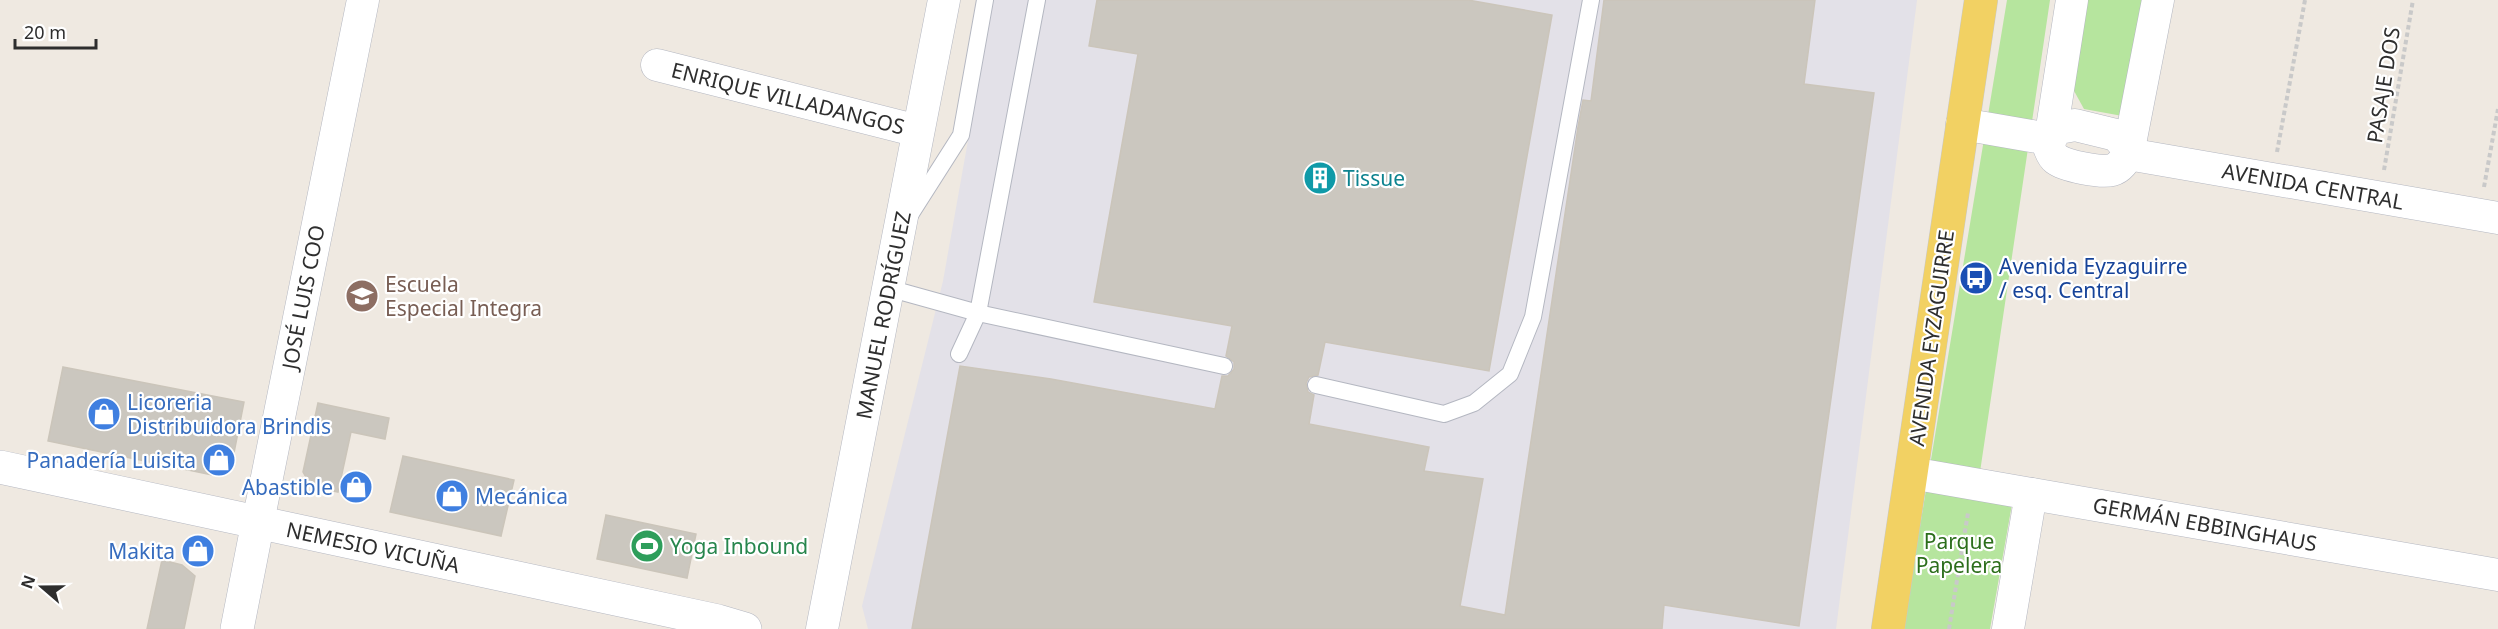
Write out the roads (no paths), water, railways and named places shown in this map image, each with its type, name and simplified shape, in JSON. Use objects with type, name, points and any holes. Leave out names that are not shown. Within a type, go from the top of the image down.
[{"type":"main road","name":"AVENIDA EYZAGUIRRE","points":[[1888,629],[1981,0]]},
{"type":"main road","name":"AVENIDA EYZAGUIRRE","points":[[1974,47],[1996,0]]},
{"type":"street","name":"JOSÉ LUIS COO","points":[[237,629],[363,0]]},
{"type":"street","name":"MANUEL RODRÍGUEZ","points":[[822,629],[944,0]]},
{"type":"street","points":[[2072,0],[2049,140],[2051,154],[2056,159],[2070,165],[2104,171],[2112,170],[2120,165],[2128,154],[2158,0]]},
{"type":"street","name":"ENRIQUE VILLADANGOS","points":[[657,65],[918,131]]},
{"type":"street","points":[[1962,124],[2049,140]]},
{"type":"street","name":"AVENIDA CENTRAL","points":[[2128,154],[2490,206]]},
{"type":"street","name":"NEMESIO VICUÑA","points":[[0,467],[718,621],[745,629]]},
{"type":"street","name":"GERMÁN EBBINGHAUS","points":[[1911,473],[2498,575]]},
{"type":"street","points":[[2008,629],[2031,494]]},
{"type":"lane","points":[[899,233],[961,135],[985,0]]},
{"type":"lane","points":[[958,354],[978,313],[1037,0]]},
{"type":"lane","points":[[1316,385],[1444,414],[1474,403],[1510,374],[1533,317],[1591,0]]},
{"type":"lane","points":[[888,288],[978,313],[1224,366]]},
{"type":"place","name":"Tissue","points":[[1320,178]]},
{"type":"place","name":"Avenida Eyzaguirre / esq. Central","points":[[1976,278]]},
{"type":"place","name":"Escuela Especial Integra","points":[[362,296]]},
{"type":"place","name":"Licoreria Distribuidora Brindis","points":[[104,414]]},
{"type":"place","name":"Panadería Luisita","points":[[219,460]]},
{"type":"place","name":"Abastible","points":[[356,487]]},
{"type":"place","name":"Mecánica","points":[[452,496]]},
{"type":"place","name":"Yoga Inbound","points":[[647,546]]},
{"type":"place","name":"Makita","points":[[198,551]]},
{"type":"park label","name":"Parque Papelera","points":[[1959,553]]}]
